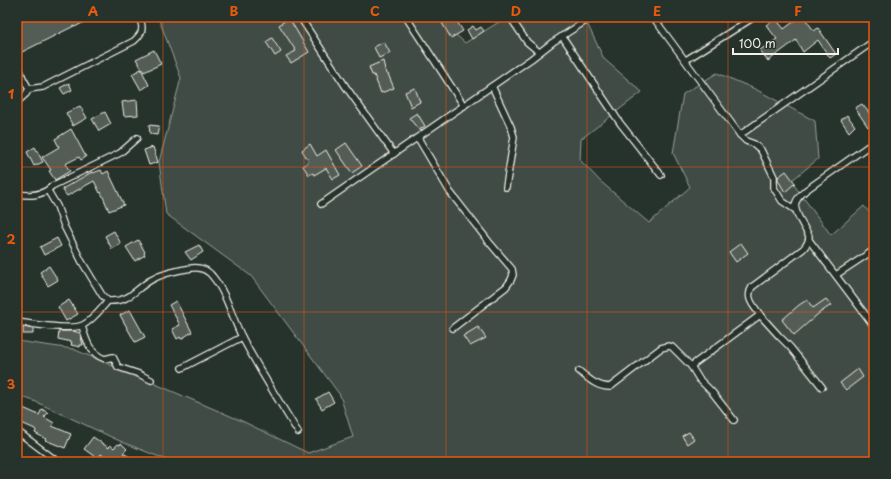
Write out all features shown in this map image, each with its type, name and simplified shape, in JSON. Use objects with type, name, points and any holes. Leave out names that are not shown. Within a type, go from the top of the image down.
[{"type":"street","points":[[29,89],[43,87],[134,41],[140,36],[143,30],[143,25],[139,17]]},
{"type":"street","points":[[300,17],[346,87],[394,154]]},
{"type":"street","points":[[406,17],[464,106]]},
{"type":"street","points":[[510,17],[527,42],[539,52]]},
{"type":"street","points":[[321,204],[464,106],[562,36],[592,17]]},
{"type":"street","points":[[653,17],[740,135],[746,141],[754,144],[761,150],[774,177],[774,188],[782,201],[794,209],[809,236],[809,240],[874,326]]},
{"type":"street","points":[[686,60],[754,17]]},
{"type":"street","points":[[562,36],[620,123],[661,175]]},
{"type":"street","points":[[740,135],[874,41]]},
{"type":"street","points":[[17,63],[29,89]]},
{"type":"street","points":[[492,86],[511,127],[514,137],[506,187]]},
{"type":"street","points":[[17,102],[29,89]]},
{"type":"street","points":[[17,194],[41,194],[48,191],[52,186],[120,153],[137,138]]},
{"type":"street","points":[[418,138],[450,192],[488,242],[512,269],[513,275],[506,287],[452,328]]},
{"type":"street","points":[[794,209],[798,198],[806,190],[874,142]]},
{"type":"street","points":[[48,191],[57,206],[64,226],[82,262],[102,295],[108,301],[123,301],[151,280],[174,271],[194,268],[203,269],[214,277],[221,289],[242,337],[298,432]]},
{"type":"street","points":[[809,240],[803,249],[752,287],[749,293],[749,298],[760,315],[778,336],[790,347],[822,388]]},
{"type":"street","points":[[836,275],[874,250]]},
{"type":"street","points":[[17,322],[60,327],[82,326],[108,301]]},
{"type":"street","points":[[691,366],[760,315]]},
{"type":"street","points":[[82,326],[88,345],[95,354],[105,359],[113,357],[118,367],[151,380]]},
{"type":"street","points":[[182,368],[242,337]]},
{"type":"street","points":[[579,371],[597,385],[610,387],[661,348],[669,346],[672,347],[691,366],[699,379],[712,392],[734,420]]},
{"type":"street","points":[[17,431],[58,462]]},
{"type":"shaded area","points":[[158,17],[436,17],[465,43],[507,17],[584,17],[604,59],[642,92],[581,139],[580,160],[600,181],[649,223],[690,187],[673,153],[683,94],[717,73],[755,89],[815,121],[818,159],[791,181],[831,235],[864,206],[874,218],[874,462],[172,462],[122,442],[34,401],[17,395],[17,341],[73,349],[242,421],[308,453],[353,437],[340,395],[251,276],[166,214],[159,162],[181,78]]},
{"type":"building","points":[[17,17],[21,17],[23,20],[28,17],[93,17],[20,53],[17,47]]},
{"type":"building","points":[[454,17],[463,31],[451,38],[442,23]]},
{"type":"building","points":[[800,17],[804,17],[814,31],[818,28],[836,54],[830,58],[818,40],[803,52],[796,40],[768,61],[760,50],[777,39],[766,25],[776,19],[784,29]]},
{"type":"building","points":[[289,18],[309,52],[291,63],[286,56],[296,51],[279,25]]},
{"type":"building","points":[[473,26],[476,30],[481,27],[484,31],[472,39],[467,30]]},
{"type":"building","points":[[272,38],[281,52],[275,56],[266,42]]},
{"type":"building","points":[[384,42],[390,53],[379,58],[374,47]]},
{"type":"building","points":[[154,50],[161,64],[144,72],[136,59]]},
{"type":"building","points":[[383,61],[386,74],[388,74],[394,88],[381,93],[369,67]]},
{"type":"building","points":[[141,69],[149,85],[141,90],[132,74]]},
{"type":"building","points":[[69,83],[72,90],[64,94],[60,88]]},
{"type":"building","points":[[415,88],[420,102],[411,107],[405,92]]},
{"type":"building","points":[[137,100],[138,115],[124,116],[122,102]]},
{"type":"building","points":[[862,104],[874,119],[874,122],[868,127],[855,108]]},
{"type":"building","points":[[80,106],[87,118],[73,126],[66,113]]},
{"type":"building","points":[[105,112],[111,124],[99,131],[92,119]]},
{"type":"building","points":[[417,113],[425,126],[419,130],[409,118]]},
{"type":"building","points":[[847,115],[855,126],[849,132],[841,120]]},
{"type":"building","points":[[149,125],[159,126],[157,135],[150,134]]},
{"type":"building","points":[[71,129],[86,157],[81,160],[79,157],[65,164],[70,171],[55,180],[49,171],[51,170],[42,157],[59,147],[55,139]]},
{"type":"building","points":[[346,143],[362,166],[352,173],[336,150]]},
{"type":"building","points":[[310,144],[317,156],[326,150],[340,175],[333,179],[326,168],[314,175],[313,173],[309,175],[303,166],[309,162],[302,150]]},
{"type":"building","points":[[35,147],[43,162],[34,166],[27,152]]},
{"type":"building","points":[[153,147],[158,162],[149,165],[144,150]]},
{"type":"building","points":[[101,170],[103,174],[108,171],[124,205],[109,211],[101,192],[100,193],[94,181],[67,196],[62,189],[92,172]]},
{"type":"building","points":[[786,171],[795,183],[785,192],[778,180],[778,177]]},
{"type":"building","points":[[114,231],[121,244],[112,249],[105,236]]},
{"type":"building","points":[[57,238],[61,246],[44,255],[40,247]]},
{"type":"building","points":[[138,240],[145,252],[145,255],[135,261],[126,247]]},
{"type":"building","points":[[741,243],[748,253],[736,262],[729,252]]},
{"type":"building","points":[[199,245],[203,252],[191,260],[185,252]]},
{"type":"building","points":[[49,266],[58,280],[48,286],[40,272]]},
{"type":"building","points":[[826,299],[831,305],[794,335],[782,320],[807,300],[813,308]]},
{"type":"building","points":[[69,300],[78,314],[66,321],[58,307]]},
{"type":"building","points":[[176,301],[192,332],[181,339],[180,337],[177,339],[172,329],[180,325],[169,305]]},
{"type":"building","points":[[130,310],[145,337],[135,342],[120,315]]},
{"type":"building","points":[[23,327],[33,329],[33,334],[23,334]]},
{"type":"building","points":[[478,327],[486,338],[470,346],[463,336]]},
{"type":"building","points":[[59,331],[73,331],[80,333],[83,345],[80,345],[80,347],[71,345],[72,342],[58,339]]},
{"type":"building","points":[[858,369],[863,377],[846,390],[840,383]]},
{"type":"building","points":[[328,392],[334,402],[322,409],[316,399]]},
{"type":"building","points":[[23,408],[39,415],[42,409],[48,413],[44,417],[54,423],[52,426],[71,434],[65,448],[45,440],[46,439],[35,433],[35,429],[17,421]]},
{"type":"building","points":[[689,432],[694,439],[687,444],[682,436]]},
{"type":"building","points":[[93,437],[109,448],[110,445],[114,448],[121,443],[127,449],[123,453],[138,462],[111,462],[101,454],[98,459],[84,449]]}]
